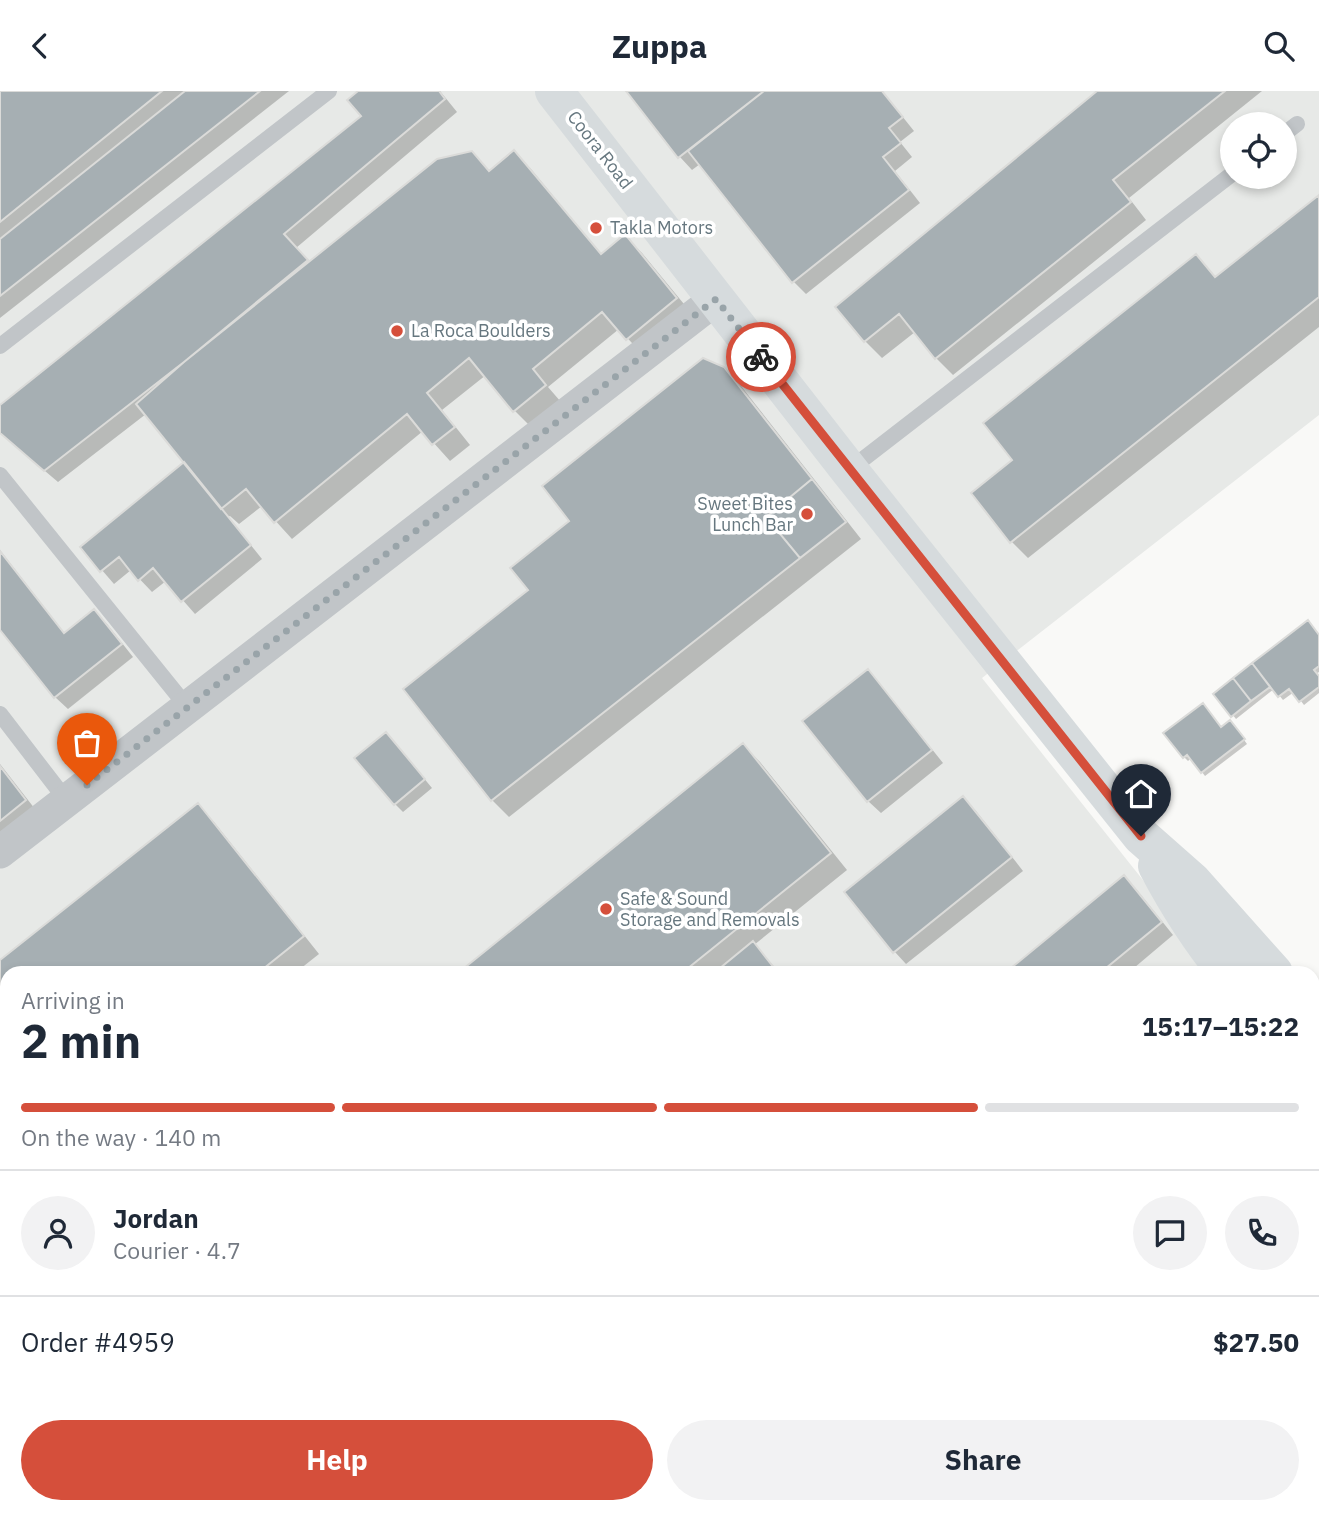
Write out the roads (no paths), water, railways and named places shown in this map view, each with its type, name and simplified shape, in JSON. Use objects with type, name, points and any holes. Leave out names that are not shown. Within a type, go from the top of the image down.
[{"type":"street","name":"Coora Road","points":[[554,91],[849,470],[1141,836],[1192,881],[1267,966]]},
{"type":"street","points":[[0,852],[716,299]]},
{"type":"street","name":"Coora Road","points":[[1141,836],[1174,899],[1221,966]]},
{"type":"lane","points":[[0,346],[329,91]]},
{"type":"lane","points":[[849,470],[1220,183]]},
{"type":"lane","points":[[0,475],[188,708]]},
{"type":"lane","points":[[0,714],[67,801]]},
{"type":"place","name":"Takla Motors","points":[[596,228]]},
{"type":"place","name":"La Roca Boulders","points":[[397,331]]},
{"type":"place","name":"Sweet Bites Lunch Bar","points":[[807,514]]},
{"type":"place","name":"Safe & Sound Storage and Removals","points":[[606,909]]}]
